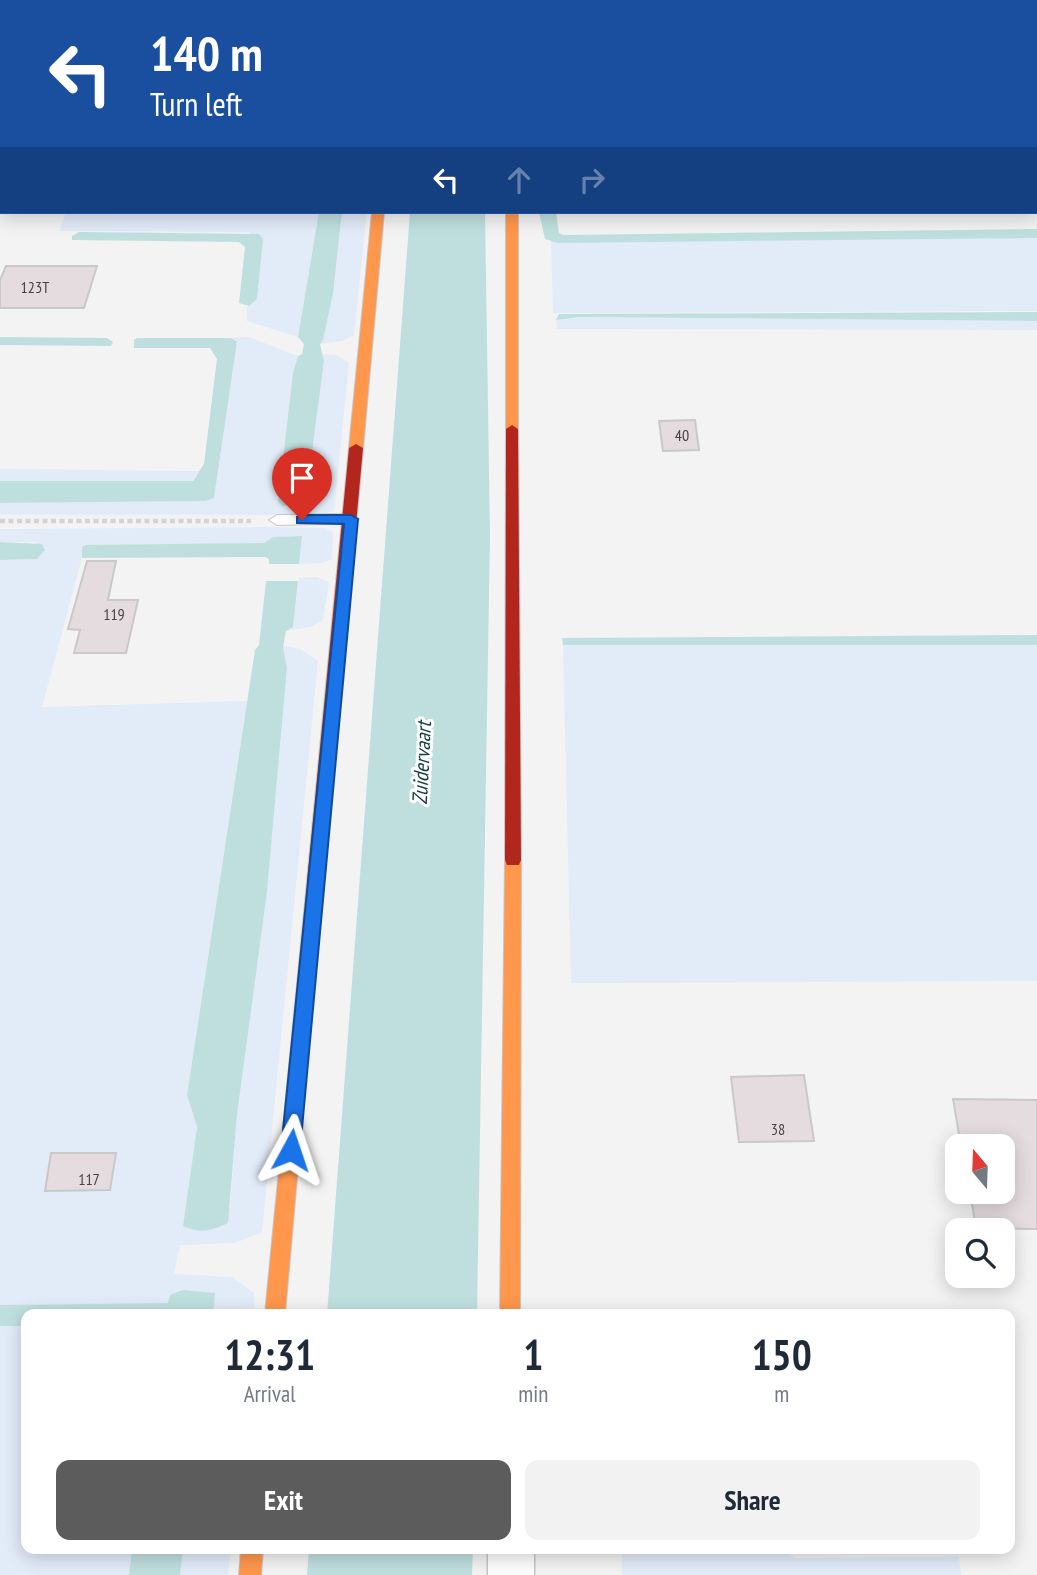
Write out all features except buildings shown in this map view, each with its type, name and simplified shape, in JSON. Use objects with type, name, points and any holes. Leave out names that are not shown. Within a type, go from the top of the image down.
[{"type":"street","points":[[275,1309],[378,214]]},
{"type":"street","points":[[510,1309],[513,928],[512,214]]},
{"type":"street","points":[[250,1575],[252,1554]]},
{"type":"street","points":[[511,1554],[511,1575]]},
{"type":"lane","points":[[277,520],[351,519]]},
{"type":"path","points":[[0,521],[277,520]]},
{"type":"shaded area","points":[[65,214],[319,214],[298,337],[247,321],[250,232],[59,231]]},
{"type":"shaded area","points":[[342,214],[367,214],[354,335],[342,341],[320,344],[333,294]]},
{"type":"shaded area","points":[[1037,238],[1037,311],[553,313],[551,241]]},
{"type":"shaded area","points":[[580,317],[1037,321],[1037,330],[557,329],[556,320]]},
{"type":"shaded area","points":[[249,337],[298,356],[293,372],[278,502],[321,354],[337,355],[349,363],[334,511],[322,515],[0,515],[0,503],[206,501],[214,498],[237,343],[231,338]]},
{"type":"shaded area","points":[[0,469],[199,471],[192,481],[179,483],[0,481]]},
{"type":"shaded area","points":[[277,527],[325,528],[333,532],[332,559],[322,563],[299,564],[302,536],[273,537],[264,543],[82,547],[82,558],[42,707],[247,701],[187,1095],[197,1127],[183,1226],[230,1209],[237,1115],[267,892],[287,668],[283,646],[300,649],[318,661],[262,1232],[235,1243],[180,1245],[174,1274],[232,1277],[254,1293],[255,1309],[213,1309],[215,1293],[168,1303],[0,1305],[0,560],[37,559],[36,542],[0,542],[0,529]]},
{"type":"shaded area","points":[[316,577],[329,582],[323,620],[310,627],[286,631],[293,626],[299,578]]},
{"type":"shaded area","points":[[563,645],[1037,645],[1037,981],[571,983]]},
{"type":"shaded area","points":[[0,1326],[21,1326],[21,1554],[131,1554],[129,1575],[0,1575]]},
{"type":"shaded area","points":[[182,1554],[230,1554],[228,1575],[180,1575]]},
{"type":"shaded area","points":[[622,1554],[789,1554],[795,1558],[959,1557],[961,1575],[622,1575]]},
{"type":"water","points":[[319,214],[342,214],[333,294],[320,344],[324,361],[305,504],[282,506],[278,502],[293,372],[304,344],[298,337]]},
{"type":"water","name":"Zuidervaart","points":[[410,214],[485,214],[490,535],[477,1309],[327,1309]]},
{"type":"water","points":[[539,214],[556,214],[559,233],[563,235],[1037,229],[1037,238],[558,243],[545,239]]},
{"type":"water","points":[[79,232],[259,234],[263,239],[257,299],[249,306],[239,303],[245,247],[239,242],[72,240],[72,236]]},
{"type":"water","points":[[1037,312],[1037,321],[580,317],[556,320],[559,314]]},
{"type":"water","points":[[0,337],[107,338],[113,342],[111,346],[0,345]]},
{"type":"water","points":[[231,338],[237,342],[214,498],[206,501],[0,503],[0,481],[193,481],[204,464],[217,359],[210,348],[134,348],[134,340]]},
{"type":"water","points":[[302,536],[299,564],[269,564],[269,559],[265,557],[82,558],[82,547],[86,545],[264,543],[273,537]]},
{"type":"water","points":[[0,542],[42,544],[45,550],[37,559],[0,560]]},
{"type":"water","points":[[266,581],[298,581],[293,627],[286,631],[283,647],[287,668],[267,892],[237,1115],[228,1223],[200,1231],[183,1226],[197,1127],[187,1095],[255,650],[259,645]]},
{"type":"water","points":[[1037,635],[1037,645],[563,645],[562,638]]},
{"type":"water","points":[[183,1290],[215,1293],[213,1309],[21,1309],[21,1326],[0,1326],[0,1305],[168,1303],[170,1295]]},
{"type":"water","points":[[131,1554],[182,1554],[180,1575],[129,1575]]},
{"type":"water","points":[[309,1554],[473,1554],[472,1575],[307,1575]]},
{"type":"traffic: slow","points":[[356,448],[378,214]]},
{"type":"traffic: slow","points":[[512,214],[512,429]]},
{"type":"traffic: slow","points":[[510,1309],[513,860]]},
{"type":"traffic: slow","points":[[275,1309],[315,882]]},
{"type":"traffic: slow","points":[[250,1575],[252,1554]]},
{"type":"traffic: jam","points":[[512,429],[513,860]]},
{"type":"traffic: jam","points":[[315,882],[356,448]]},
{"type":"route","points":[[291,1150],[351,519],[302,520]]}]
